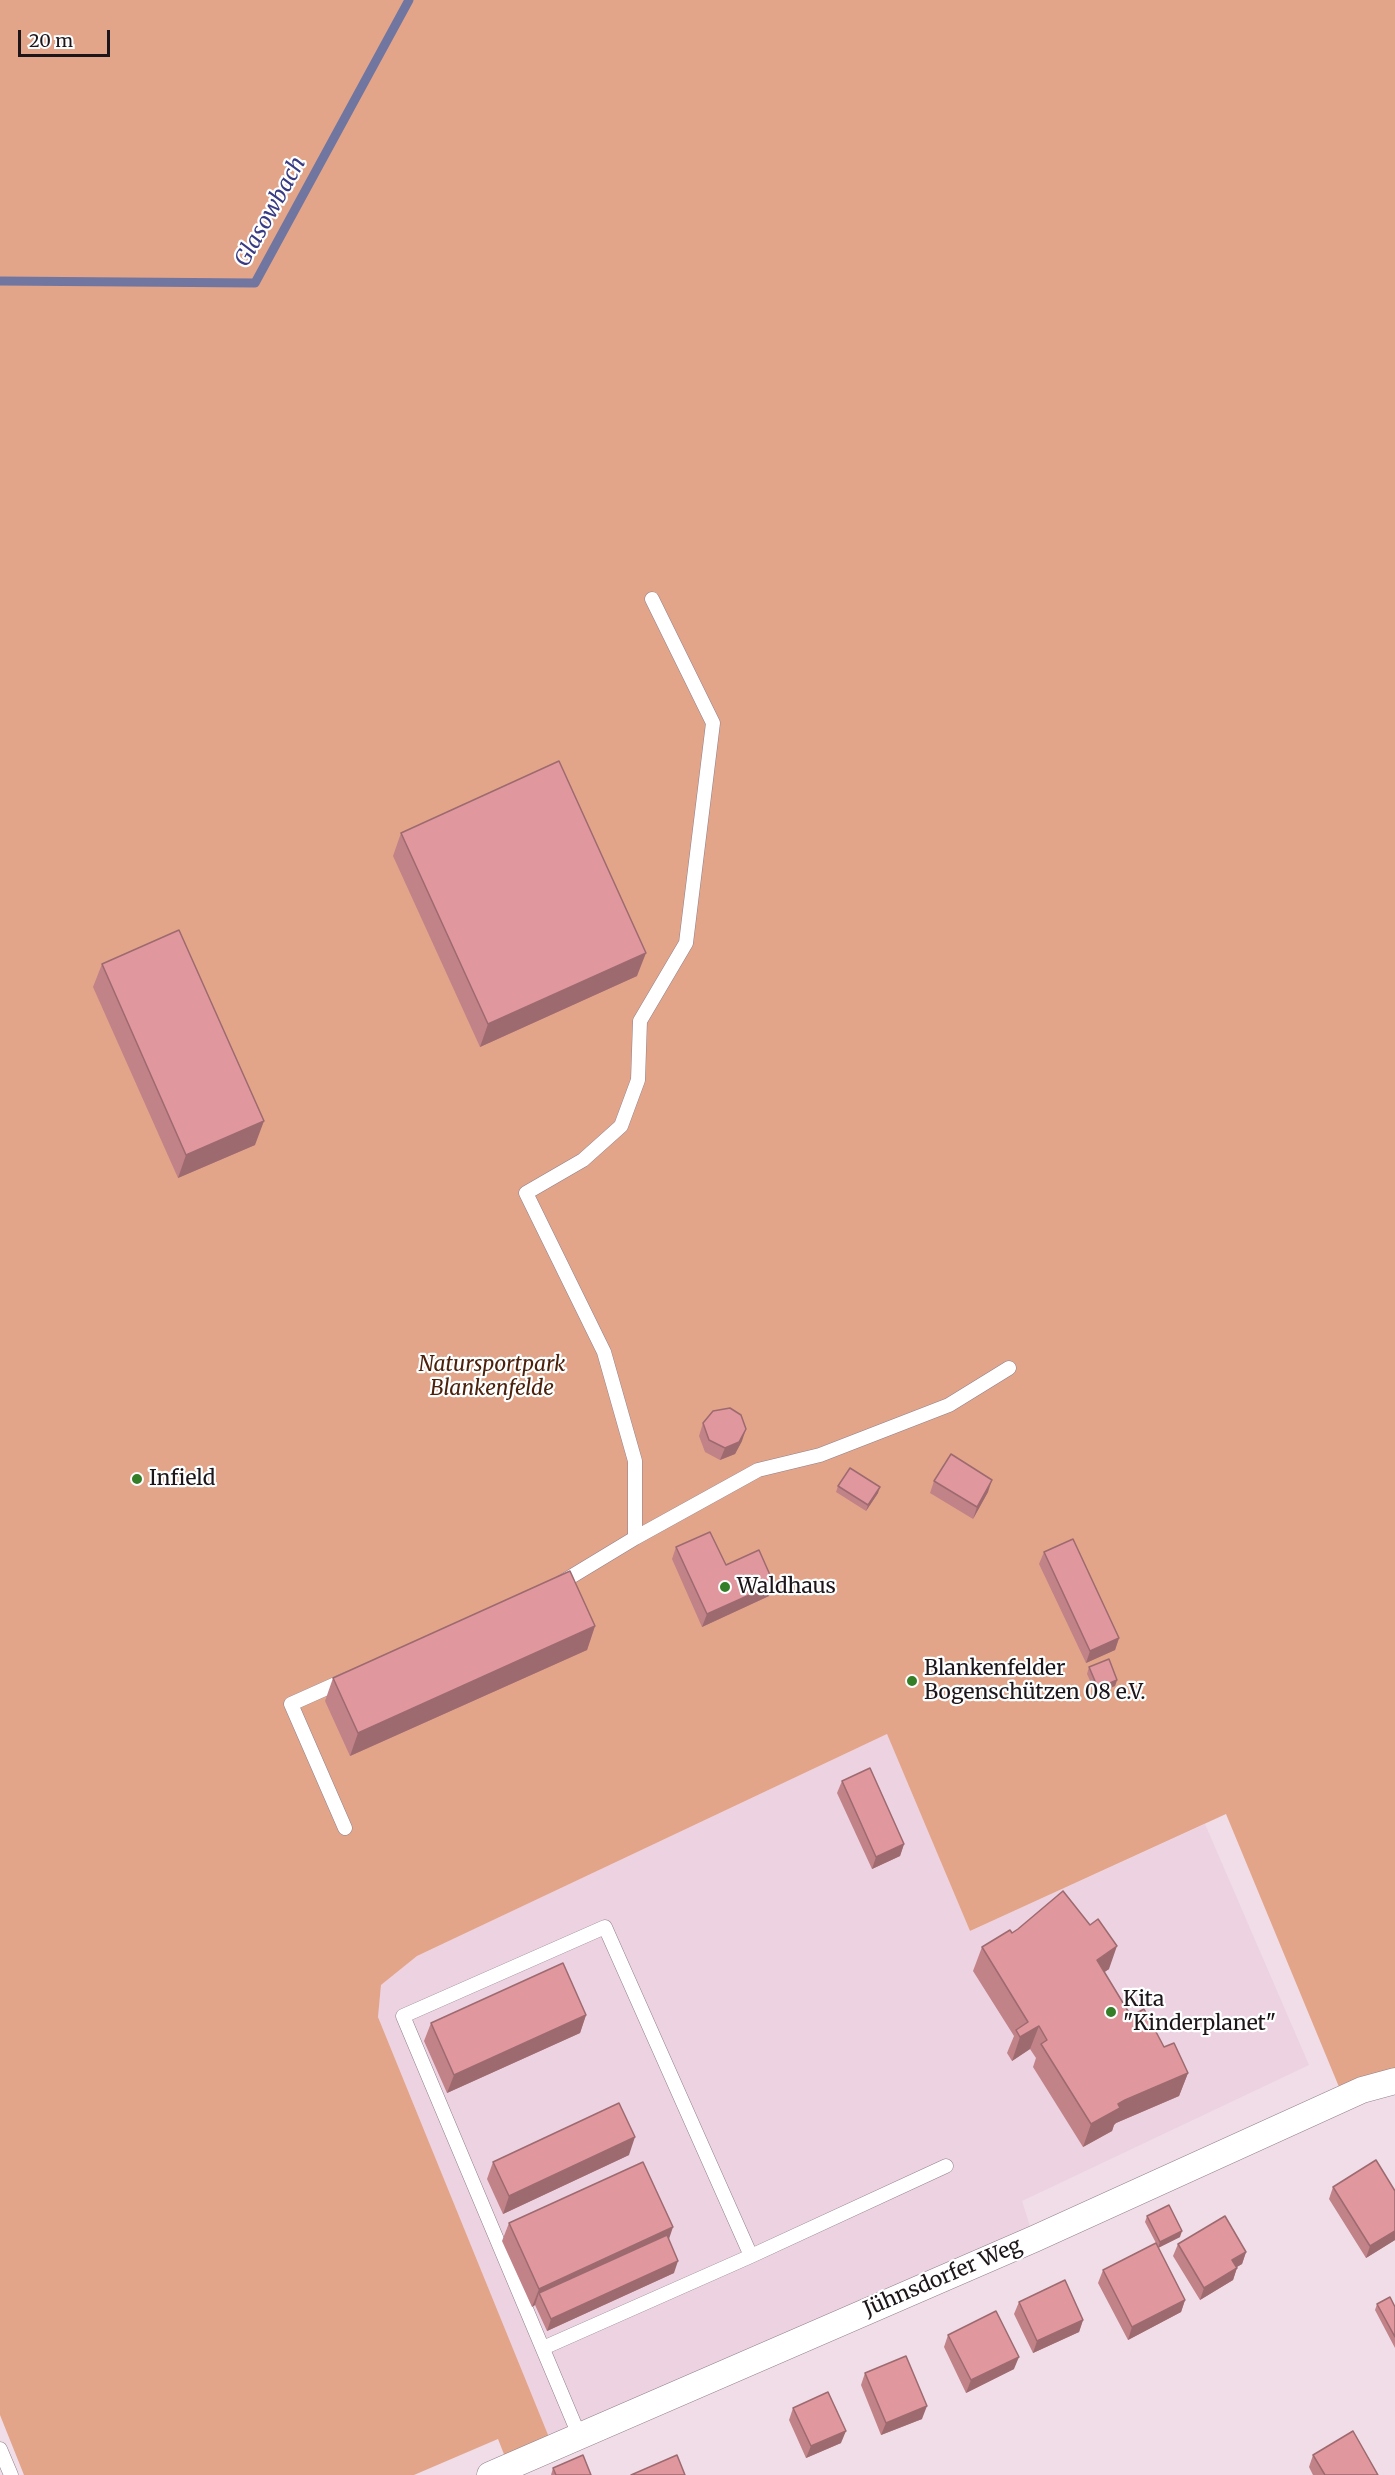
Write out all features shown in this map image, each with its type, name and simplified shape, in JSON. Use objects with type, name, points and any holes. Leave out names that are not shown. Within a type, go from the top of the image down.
[{"type":"street","name":"Jühnsdorfer Weg","points":[[490,2475],[1034,2239],[1362,2090],[1395,2081]]},
{"type":"lane","points":[[635,1538],[635,1461],[604,1352],[526,1192],[583,1160],[621,1126],[638,1080],[640,1021],[686,943],[713,723],[652,599]]},
{"type":"lane","points":[[551,1588],[635,1538],[758,1470],[820,1455],[949,1405],[1009,1368]]},
{"type":"lane","points":[[345,1828],[291,1704],[356,1675]]},
{"type":"lane","points":[[579,2435],[403,2016],[605,1927],[751,2256]]},
{"type":"lane","points":[[543,2348],[946,2166]]},
{"type":"lane","points":[[0,2449],[11,2475]]},
{"type":"shaded area","points":[[887,1734],[970,1931],[1205,1824],[1309,2065],[1022,2201],[1034,2239],[553,2447],[378,2017],[381,1985],[417,1956]]},
{"type":"green space","name":"Natursportpark Blankenfelde","points":[[0,0],[1395,0],[1395,2081],[1344,2099],[1226,1814],[970,1931],[887,1734],[417,1956],[381,1985],[378,2017],[553,2447],[509,2467],[498,2439],[414,2475],[24,2475],[0,2415]]},
{"type":"building","points":[[559,761],[646,953],[488,1024],[401,833]]},
{"type":"building","points":[[179,930],[264,1121],[186,1155],[102,964]]},
{"type":"building","points":[[730,1408],[741,1415],[746,1429],[739,1442],[725,1448],[709,1440],[703,1423],[713,1411]]},
{"type":"building","points":[[951,1454],[992,1480],[977,1507],[934,1481]]},
{"type":"building","points":[[850,1468],[880,1487],[868,1505],[838,1486]]},
{"type":"building","name":"Waldhaus","points":[[710,1532],[726,1565],[759,1550],[774,1584],[707,1614],[676,1547]]},
{"type":"building","points":[[1073,1539],[1119,1638],[1090,1651],[1044,1552]]},
{"type":"building","points":[[570,1571],[595,1626],[358,1733],[333,1678]]},
{"type":"building","points":[[1109,1659],[1117,1680],[1098,1688],[1089,1667]]},
{"type":"building","points":[[870,1768],[904,1844],[876,1857],[842,1781]]},
{"type":"building","points":[[1063,1891],[1090,1925],[1098,1919],[1117,1946],[1097,1960],[1131,2016],[1144,2009],[1164,2047],[1174,2043],[1188,2073],[1125,2100],[1118,2104],[1120,2108],[1091,2124],[1041,2044],[1047,2040],[1039,2026],[1020,2037],[1016,2030],[1028,2022],[982,1947],[1010,1930],[1012,1933],[1018,1929]]},
{"type":"building","points":[[563,1963],[586,2015],[454,2075],[431,2023]]},
{"type":"building","points":[[619,2103],[635,2137],[509,2196],[493,2162]]},
{"type":"building","points":[[1376,2160],[1395,2191],[1395,2231],[1370,2246],[1333,2187]]},
{"type":"building","points":[[643,2162],[673,2227],[539,2289],[509,2223]]},
{"type":"building","points":[[1169,2205],[1182,2231],[1160,2242],[1147,2216]]},
{"type":"building","points":[[1225,2216],[1246,2252],[1232,2260],[1237,2268],[1204,2288],[1178,2244]]},
{"type":"building","points":[[667,2235],[678,2261],[551,2319],[539,2293]]},
{"type":"building","points":[[1156,2243],[1185,2300],[1132,2327],[1103,2270]]},
{"type":"building","points":[[1065,2280],[1083,2320],[1037,2341],[1019,2302]]},
{"type":"building","points":[[1390,2297],[1395,2307],[1395,2337],[1377,2304]]},
{"type":"building","points":[[996,2311],[1019,2357],[971,2380],[948,2335]]},
{"type":"building","points":[[906,2356],[927,2406],[886,2423],[865,2373]]},
{"type":"building","points":[[828,2392],[846,2431],[811,2446],[793,2408]]},
{"type":"building","points":[[1353,2431],[1378,2475],[1325,2475],[1313,2455]]},
{"type":"building","points":[[583,2455],[591,2475],[556,2475],[553,2468]]},
{"type":"building","points":[[677,2455],[685,2475],[631,2475]]},
{"type":"waterway","name":"Glasowbach","points":[[0,281],[255,283],[409,0]]},
{"type":"place","name":"Infield","points":[[137,1479]]},
{"type":"place","name":"Waldhaus","points":[[725,1587]]},
{"type":"place","name":"Blankenfelder Bogenschützen 08 e.V.","points":[[912,1681]]},
{"type":"place","name":"Kita \"Kinderplanet\"","points":[[1111,2012]]}]
